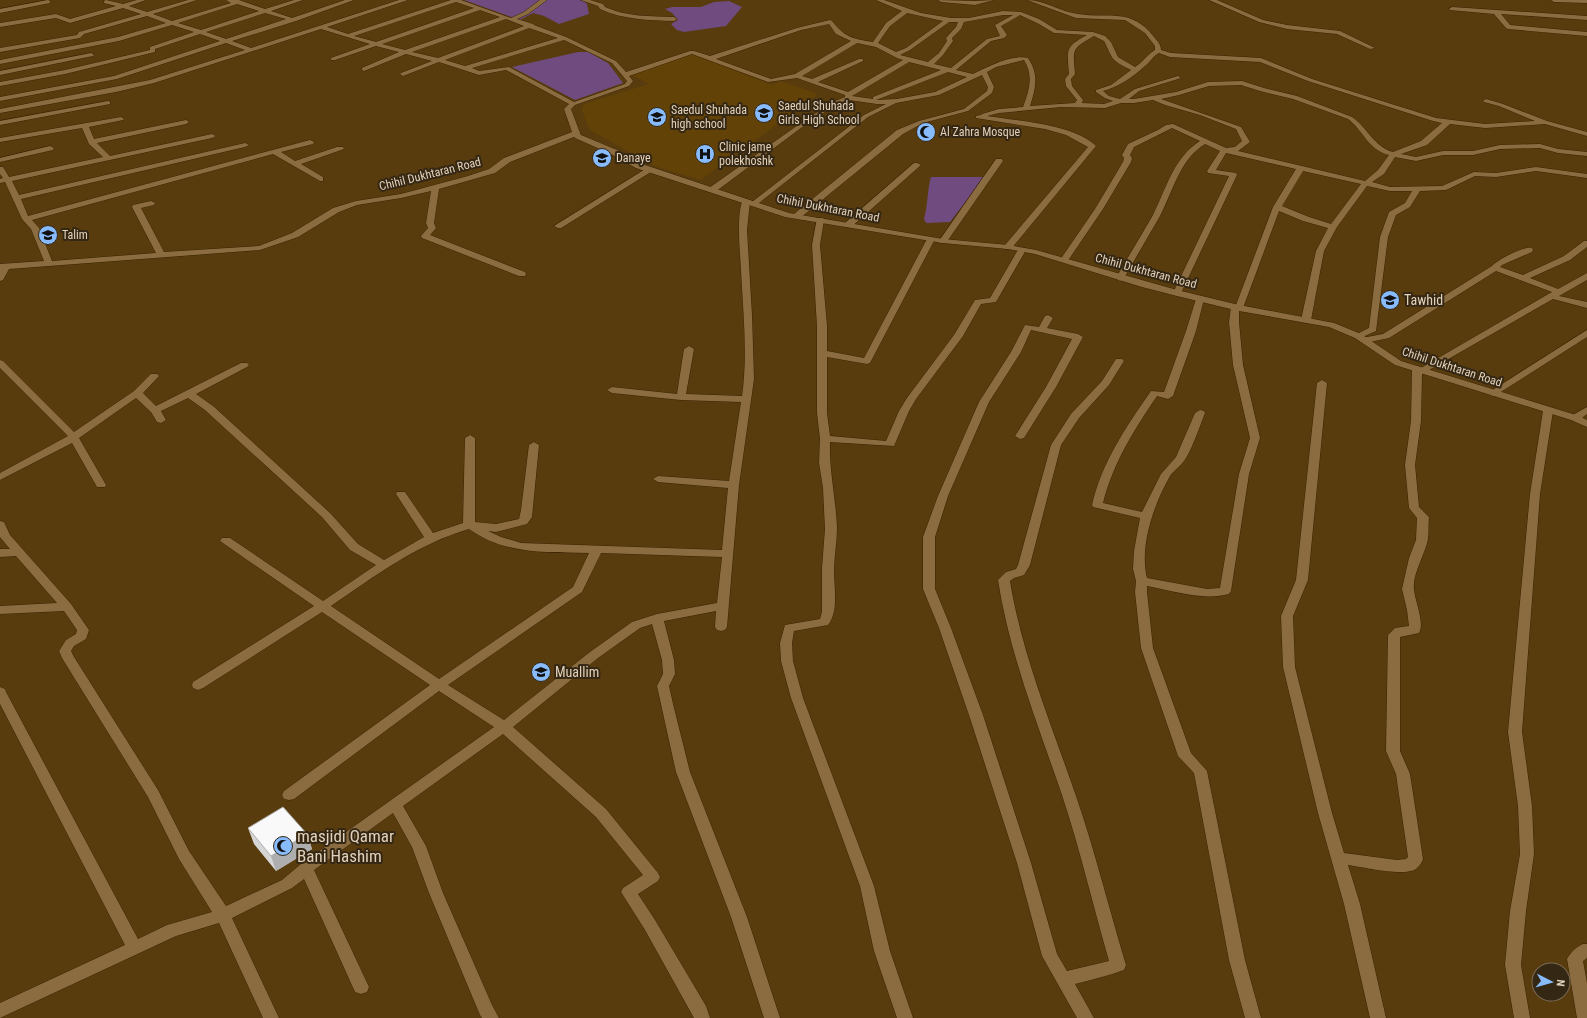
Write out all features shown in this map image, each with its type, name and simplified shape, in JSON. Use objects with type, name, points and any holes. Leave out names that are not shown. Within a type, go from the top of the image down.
[{"type":"street","points":[[0,25],[56,16],[70,21],[143,0]]},
{"type":"street","points":[[0,50],[80,36],[81,33],[194,0]]},
{"type":"street","points":[[229,0],[347,36],[439,60],[479,73],[507,68],[573,104]]},
{"type":"street","points":[[0,62],[119,39],[247,0]]},
{"type":"street","points":[[0,84],[64,72],[153,51],[152,48],[300,0]]},
{"type":"street","points":[[0,99],[115,78],[351,0]]},
{"type":"street","points":[[0,111],[152,82],[405,0]]},
{"type":"street","points":[[347,36],[457,0],[531,25],[564,38],[614,62],[630,81],[627,86],[573,104],[567,109],[576,134]]},
{"type":"street","points":[[364,69],[405,52],[526,13],[536,4],[544,0]]},
{"type":"street","points":[[584,0],[601,5],[602,8],[607,11],[624,15],[674,19]]},
{"type":"street","points":[[880,0],[907,11],[949,19],[962,20],[1005,13],[1019,13],[1057,32],[1084,34],[1096,33],[1105,37],[1110,46],[1111,53],[1118,60],[1136,70]]},
{"type":"street","points":[[941,0],[975,3],[991,0]]},
{"type":"street","points":[[1030,0],[1076,16],[1126,18],[1147,32],[1158,46],[1158,50]]},
{"type":"street","points":[[1212,0],[1267,23],[1287,27],[1338,32],[1372,48]]},
{"type":"street","points":[[1554,0],[1587,1]]},
{"type":"street","points":[[8,23],[0,10],[48,2]]},
{"type":"street","points":[[106,2],[124,6],[173,22],[252,50]]},
{"type":"street","points":[[333,59],[481,8]]},
{"type":"street","points":[[1452,9],[1472,8],[1496,12],[1587,18]]},
{"type":"street","points":[[876,44],[881,32],[897,16],[907,11]]},
{"type":"street","points":[[1496,12],[1508,27],[1587,34]]},
{"type":"street","points":[[869,101],[951,69],[989,40],[1002,37],[1004,35],[999,29],[998,24],[1007,21],[1019,13]]},
{"type":"street","points":[[895,55],[908,49],[949,19]]},
{"type":"street","points":[[930,64],[941,54],[950,40],[949,38],[961,24],[962,20]]},
{"type":"street","points":[[708,59],[799,30],[830,22],[838,33],[856,41],[876,44],[895,55],[973,76]]},
{"type":"street","points":[[403,74],[531,25]]},
{"type":"street","points":[[1078,105],[1080,100],[1069,86],[1068,79],[1072,74],[1070,54],[1075,44],[1096,33]]},
{"type":"street","points":[[466,68],[564,38]]},
{"type":"street","points":[[625,75],[692,52],[770,81],[797,76],[856,41]]},
{"type":"street","points":[[1120,101],[1107,97],[1098,92],[1099,90],[1113,86],[1136,70],[1144,64],[1149,56],[1158,50]]},
{"type":"street","points":[[1158,50],[1170,55],[1261,60],[1299,76],[1435,120],[1485,126],[1545,122]]},
{"type":"street","points":[[0,73],[91,55]]},
{"type":"street","points":[[797,76],[848,96],[869,101],[898,101],[937,94],[983,71],[1021,58],[1026,59],[1031,65],[1034,84],[1026,108]]},
{"type":"street","points":[[712,190],[803,124],[909,59]]},
{"type":"street","points":[[812,82],[861,60]]},
{"type":"street","points":[[797,216],[900,132],[921,122],[966,110],[990,92],[991,87],[983,71]]},
{"type":"street","points":[[1120,101],[1137,90],[1178,78]]},
{"type":"street","points":[[1008,247],[1092,146],[1068,133],[1045,126],[975,117],[1000,111],[1078,105],[1100,106],[1120,101],[1134,101],[1178,94],[1208,84],[1242,83],[1262,90],[1295,97],[1350,118],[1357,123],[1372,144],[1385,152],[1416,159],[1443,153],[1473,153],[1500,147],[1528,146],[1540,146],[1558,151],[1587,154]]},
{"type":"street","points":[[1155,98],[1167,104],[1202,114],[1239,128],[1246,142],[1237,149],[1224,150]]},
{"type":"street","points":[[721,627],[734,485],[749,379],[748,315],[742,230],[750,202],[866,116],[898,101]]},
{"type":"street","points":[[1486,101],[1501,105],[1545,122],[1587,134]]},
{"type":"street","points":[[0,123],[108,103]]},
{"type":"street","points":[[0,140],[44,131],[62,130],[121,119]]},
{"type":"street","points":[[92,142],[186,122]]},
{"type":"street","points":[[1306,320],[1320,251],[1333,227],[1366,184],[1381,172],[1394,154],[1424,143],[1448,122]]},
{"type":"street","points":[[85,126],[92,142],[108,158]]},
{"type":"street","points":[[1064,260],[1099,209],[1127,162],[1128,158],[1126,155],[1131,146],[1161,132],[1168,126],[1173,126],[1224,150],[1390,189],[1416,190],[1443,188],[1474,174],[1496,175],[1536,169],[1587,176]]},
{"type":"street","name":"Chihil Dukhtaran Road","points":[[3,266],[260,248],[295,235],[336,210],[356,203],[401,196],[492,171],[507,160],[576,134],[639,166],[797,216],[943,241],[1008,247],[1064,260],[1120,278],[1237,308],[1331,325],[1361,338],[1398,363],[1574,418],[1587,424]]},
{"type":"street","points":[[3,180],[212,136]]},
{"type":"street","points":[[1120,278],[1164,200],[1178,168],[1188,153],[1205,141]]},
{"type":"street","points":[[26,219],[310,142]]},
{"type":"street","points":[[16,198],[246,145]]},
{"type":"street","points":[[0,160],[50,148]]},
{"type":"street","points":[[294,164],[340,149]]},
{"type":"street","points":[[1176,293],[1233,175],[1211,171],[1224,150]]},
{"type":"street","points":[[275,152],[320,179]]},
{"type":"street","points":[[943,241],[1000,162]]},
{"type":"street","points":[[848,225],[917,165]]},
{"type":"street","points":[[1142,581],[1207,593],[1225,590],[1244,474],[1255,438],[1238,365],[1234,322],[1237,308],[1277,207],[1301,168]]},
{"type":"street","points":[[0,169],[3,180],[16,198],[26,219],[35,228],[49,263]]},
{"type":"street","points":[[558,226],[650,170]]},
{"type":"street","points":[[435,187],[430,223],[432,228],[425,236],[522,274]]},
{"type":"street","points":[[1361,338],[1373,329],[1384,237],[1388,223],[1392,214],[1407,207],[1416,190]]},
{"type":"street","points":[[151,203],[136,207],[144,219],[162,256]]},
{"type":"street","points":[[1277,207],[1306,219],[1333,227]]},
{"type":"street","points":[[820,220],[816,245],[822,326],[822,413],[825,439],[824,463],[828,488],[831,529],[827,618],[824,622],[817,624],[789,628],[786,643],[787,661],[797,698],[867,886],[882,951],[905,1018]]},
{"type":"street","points":[[822,353],[867,361],[931,239]]},
{"type":"street","points":[[1524,278],[1567,258],[1587,243]]},
{"type":"street","points":[[825,439],[890,444],[904,411],[912,398],[930,376],[944,353],[958,336],[978,302],[993,300],[1022,250]]},
{"type":"street","points":[[1361,338],[1386,336],[1496,268],[1499,262],[1529,250]]},
{"type":"street","points":[[0,278],[3,266]]},
{"type":"street","points":[[1496,268],[1559,292]]},
{"type":"street","points":[[1338,858],[1397,866],[1410,865],[1416,859],[1404,774],[1393,751],[1392,714],[1394,635],[1399,631],[1415,630],[1413,610],[1408,589],[1415,558],[1422,540],[1423,517],[1414,508],[1410,465],[1416,421],[1420,370],[1587,276]]},
{"type":"street","points":[[1550,296],[1587,305]]},
{"type":"street","points":[[1146,516],[1097,505],[1115,454],[1141,412],[1154,393],[1168,396],[1191,331],[1200,298]]},
{"type":"street","points":[[1042,330],[1048,318]]},
{"type":"street","points":[[1020,436],[1051,387],[1078,337],[1028,327],[1016,352],[984,402],[943,496],[929,537],[929,589],[945,628],[976,715],[1024,863],[1050,956],[1086,1018]]},
{"type":"street","points":[[1493,393],[1587,333]]},
{"type":"street","points":[[681,397],[689,349]]},
{"type":"street","points":[[1064,979],[1100,972],[1118,965],[1070,799],[1022,656],[1007,599],[1004,580],[1010,575],[1020,572],[1024,565],[1056,445],[1075,416],[1106,383],[1118,362]]},
{"type":"street","points":[[0,364],[73,436],[101,485]]},
{"type":"street","points":[[155,410],[244,365]]},
{"type":"street","points":[[1,475],[69,440],[137,392],[154,376]]},
{"type":"street","points":[[1322,384],[1302,580],[1287,616],[1289,667],[1325,813],[1352,904],[1378,1018]]},
{"type":"street","points":[[612,390],[681,397],[747,399]]},
{"type":"street","points":[[137,392],[155,410],[161,420]]},
{"type":"street","points":[[189,394],[209,408],[320,510],[354,547],[385,565]]},
{"type":"street","points":[[1574,418],[1587,410]]},
{"type":"street","points":[[1522,1018],[1514,965],[1518,911],[1527,854],[1525,806],[1515,732],[1535,494],[1548,411]]},
{"type":"street","points":[[1200,413],[1181,458],[1166,474],[1146,516],[1140,551],[1139,569],[1142,581],[1141,592],[1147,648],[1185,756],[1200,771],[1237,960],[1253,1018]]},
{"type":"street","points":[[470,438],[470,525]]},
{"type":"street","points":[[198,685],[385,565],[431,538],[470,525],[496,528],[523,522],[526,517],[527,510],[534,445]]},
{"type":"street","points":[[658,479],[734,485]]},
{"type":"street","points":[[401,494],[431,538]]},
{"type":"street","points":[[0,524],[5,536],[67,607],[83,630],[82,636],[70,643],[65,651],[68,658],[153,794],[184,855],[223,915],[271,1018]]},
{"type":"street","points":[[470,525],[497,540],[521,548],[728,554]]},
{"type":"street","points":[[226,540],[439,685],[504,727],[601,813],[653,877],[628,892],[650,925],[702,1018]]},
{"type":"street","points":[[289,795],[439,685],[578,589],[596,551]]},
{"type":"street","points":[[0,553],[20,552]]},
{"type":"street","points":[[0,1011],[172,930],[223,915],[287,884],[306,868],[504,727],[594,655],[636,625],[657,618],[722,606]]},
{"type":"street","points":[[0,610],[67,607]]},
{"type":"street","points":[[657,618],[668,660],[669,674],[664,686],[666,704],[682,772],[739,917],[772,1018]]},
{"type":"street","points":[[0,692],[135,948]]},
{"type":"street","points":[[395,804],[419,846],[436,893],[486,1010],[491,1018]]},
{"type":"street","points":[[306,868],[361,987]]},
{"type":"street","points":[[1585,1018],[1575,959],[1583,951],[1587,951]]},
{"type":"shaded area","points":[[464,0],[583,0],[587,4],[589,14],[559,24],[544,16],[533,13],[520,20]]},
{"type":"shaded area","points":[[729,1],[742,7],[726,26],[684,32],[677,30],[671,24],[678,20],[672,13],[665,9],[672,7],[701,7],[714,2]]},
{"type":"shaded area","points":[[578,52],[588,52],[608,63],[623,83],[575,100],[512,67]]},
{"type":"shaded area","name":"Saedul Shuhada high school","points":[[691,54],[772,85],[781,81],[818,94],[701,180],[654,166],[592,131],[587,125],[582,110],[584,104],[649,84],[632,75]]},
{"type":"shaded area","points":[[931,177],[985,177],[950,222],[926,223],[924,219]]},
{"type":"building","points":[[283,807],[307,834],[271,856],[248,828]]},
{"type":"place","name":"Saedul Shuhada Girls High School","points":[[764,113]]},
{"type":"place","name":"Saedul Shuhada high school","points":[[657,117]]},
{"type":"place","name":"Al Zahra Mosque","points":[[926,132]]},
{"type":"place","name":"Clinic jame polekhoshk","points":[[705,154]]},
{"type":"place","name":"Danaye","points":[[602,158]]},
{"type":"place","name":"Talim","points":[[48,235]]},
{"type":"place","name":"Tawhid","points":[[1390,300]]},
{"type":"place","name":"Muallim","points":[[541,672]]},
{"type":"place","name":"masjidi Qamar Bani Hashim","points":[[283,846]]}]
